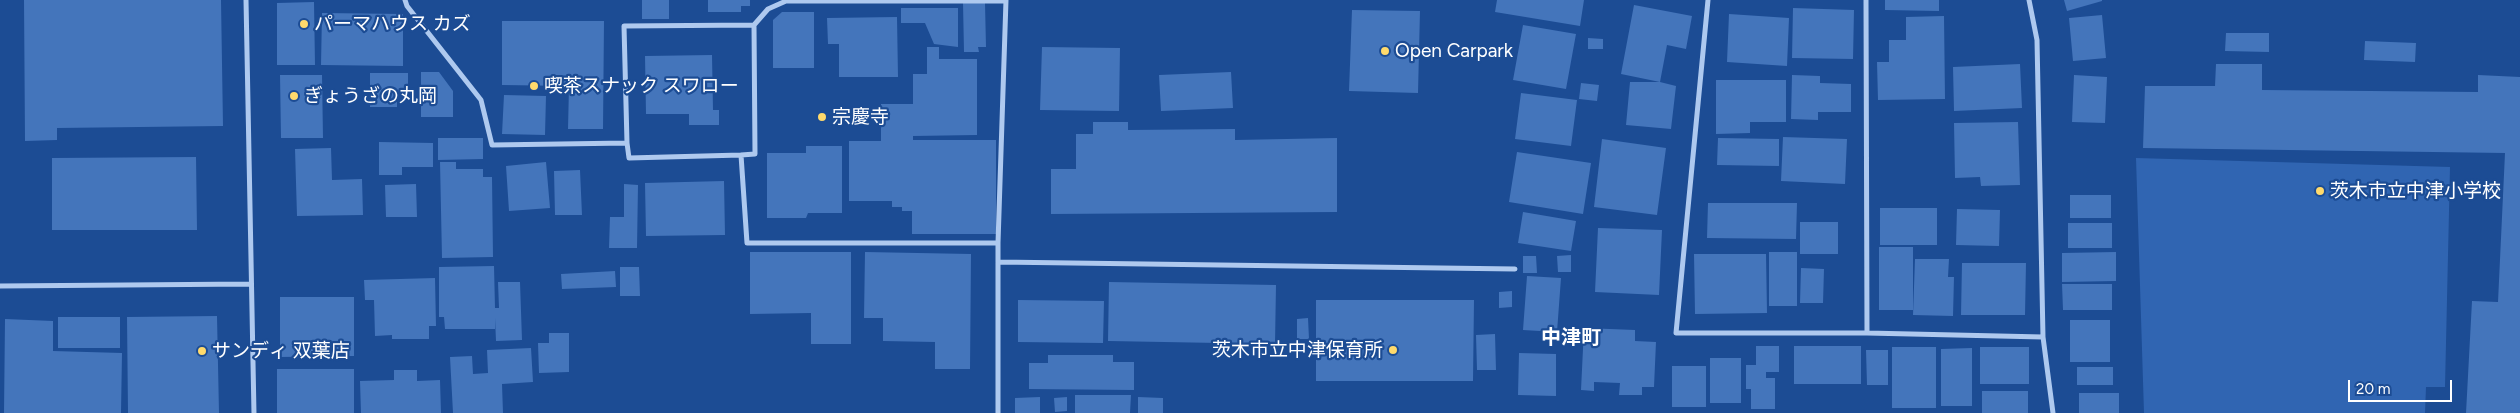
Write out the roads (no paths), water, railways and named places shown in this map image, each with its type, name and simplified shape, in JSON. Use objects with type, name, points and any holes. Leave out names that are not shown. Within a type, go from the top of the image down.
[{"type":"street","points":[[246,0],[250,284],[254,413]]},
{"type":"street","points":[[405,0],[407,6],[481,100],[492,145],[627,143]]},
{"type":"street","points":[[754,25],[624,26],[629,158],[755,154],[754,25],[768,9],[786,1],[1006,0],[998,242],[998,413]]},
{"type":"street","points":[[1708,0],[1676,333],[1867,333],[2043,337]]},
{"type":"street","points":[[1866,0],[1867,333]]},
{"type":"street","points":[[2029,0],[2037,40],[2043,337],[2053,413]]},
{"type":"street","points":[[740,155],[747,243],[998,242]]},
{"type":"street","points":[[998,262],[1515,269]]},
{"type":"street","points":[[0,286],[250,284]]},
{"type":"place","name":"パーマハウス カズ","points":[[304,24]]},
{"type":"place","name":"Open Carpark","points":[[1385,51]]},
{"type":"place","name":"喫茶スナック スワロー","points":[[534,86]]},
{"type":"place","name":"ぎょうざの丸岡","points":[[294,96]]},
{"type":"place","name":"宗慶寺","points":[[822,117]]},
{"type":"place","name":"茨木市立中津小学校","points":[[2320,191]]},
{"type":"place","name":"茨木市立中津保育所","points":[[1393,350]]},
{"type":"place","name":"サンディ 双葉店","points":[[202,351]]},
{"type":"district","name":"中津町","points":[[1571,338]]}]
